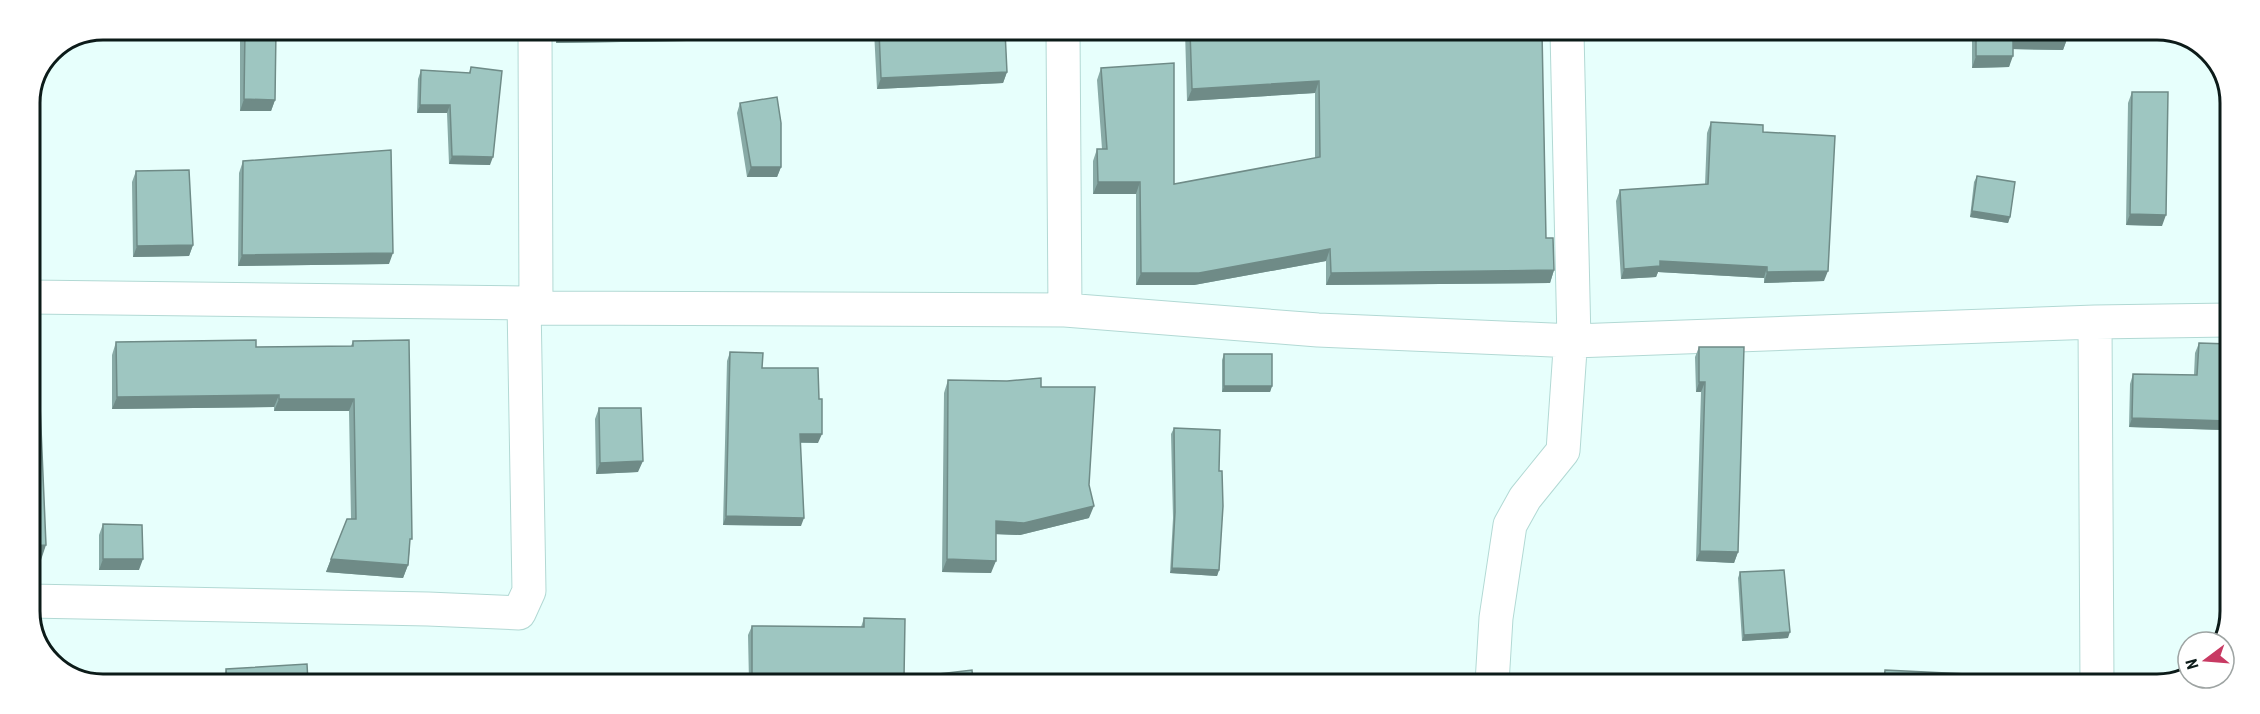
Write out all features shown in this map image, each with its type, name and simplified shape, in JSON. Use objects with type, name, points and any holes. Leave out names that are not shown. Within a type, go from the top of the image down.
[{"type":"street","points":[[41,601],[519,613],[529,591],[530,306],[535,40]]},
{"type":"street","points":[[1063,40],[1065,310]]},
{"type":"street","points":[[1493,674],[1496,618],[1510,525],[1525,498],[1563,452],[1570,350],[1574,340],[1567,40]]},
{"type":"street","points":[[40,297],[530,306],[1065,310],[1318,330],[1574,340],[2095,322],[2219,320]]},
{"type":"street","points":[[2095,322],[2097,674]]},
{"type":"building","points":[[245,40],[276,40],[275,100],[244,99]]},
{"type":"building","points":[[879,40],[1005,40],[1007,72],[881,78]]},
{"type":"building","points":[[1190,40],[1542,40],[1546,238],[1553,238],[1554,270],[1331,273],[1330,249],[1199,273],[1141,273],[1140,182],[1098,182],[1097,149],[1107,149],[1101,68],[1174,63],[1174,184],[1320,157],[1319,81],[1192,89]]},
{"type":"building","points":[[1976,40],[2013,40],[2013,56],[1976,56]]},
{"type":"building","points":[[471,67],[502,71],[493,157],[452,156],[450,105],[420,105],[421,70],[470,73]]},
{"type":"building","points":[[2132,92],[2168,92],[2166,215],[2130,214]]},
{"type":"building","points":[[777,97],[781,123],[781,167],[751,167],[740,103]]},
{"type":"building","points":[[1711,122],[1763,125],[1763,132],[1835,136],[1828,271],[1767,272],[1767,267],[1660,261],[1660,266],[1624,269],[1620,190],[1708,184]]},
{"type":"building","points":[[391,150],[393,253],[242,255],[243,161]]},
{"type":"building","points":[[189,170],[193,245],[137,246],[136,171]]},
{"type":"building","points":[[1977,176],[2015,182],[2010,217],[1972,211]]},
{"type":"building","points":[[256,340],[256,347],[353,346],[353,341],[409,340],[412,539],[410,539],[408,565],[331,559],[347,519],[356,519],[354,399],[279,399],[279,395],[117,397],[116,342]]},
{"type":"building","points":[[2199,343],[2219,344],[2220,421],[2132,418],[2133,374],[2197,375]]},
{"type":"building","points":[[1699,347],[1744,347],[1738,552],[1700,551],[1705,382],[1699,382]]},
{"type":"building","points":[[730,352],[763,353],[762,368],[818,368],[819,399],[822,399],[822,434],[800,434],[804,518],[726,516]]},
{"type":"building","points":[[1224,354],[1272,354],[1272,386],[1224,386]]},
{"type":"building","points":[[1041,378],[1041,387],[1095,387],[1089,485],[1094,506],[1024,523],[996,521],[996,561],[947,559],[948,380],[1007,381]]},
{"type":"building","points":[[599,408],[641,408],[643,461],[600,463]]},
{"type":"building","points":[[41,419],[46,545],[41,545]]},
{"type":"building","points":[[1174,428],[1220,430],[1219,471],[1222,471],[1223,506],[1219,570],[1172,568],[1175,512]]},
{"type":"building","points":[[103,524],[142,525],[143,559],[103,559]]},
{"type":"building","points":[[1784,570],[1790,632],[1744,635],[1740,572]]},
{"type":"building","points":[[864,618],[905,619],[904,674],[752,674],[752,626],[864,627]]},
{"type":"building","points":[[307,664],[308,674],[226,674],[226,669]]},
{"type":"building","points":[[972,670],[972,674],[938,674]]},
{"type":"building","points":[[1885,670],[1966,674],[1885,674]]}]
